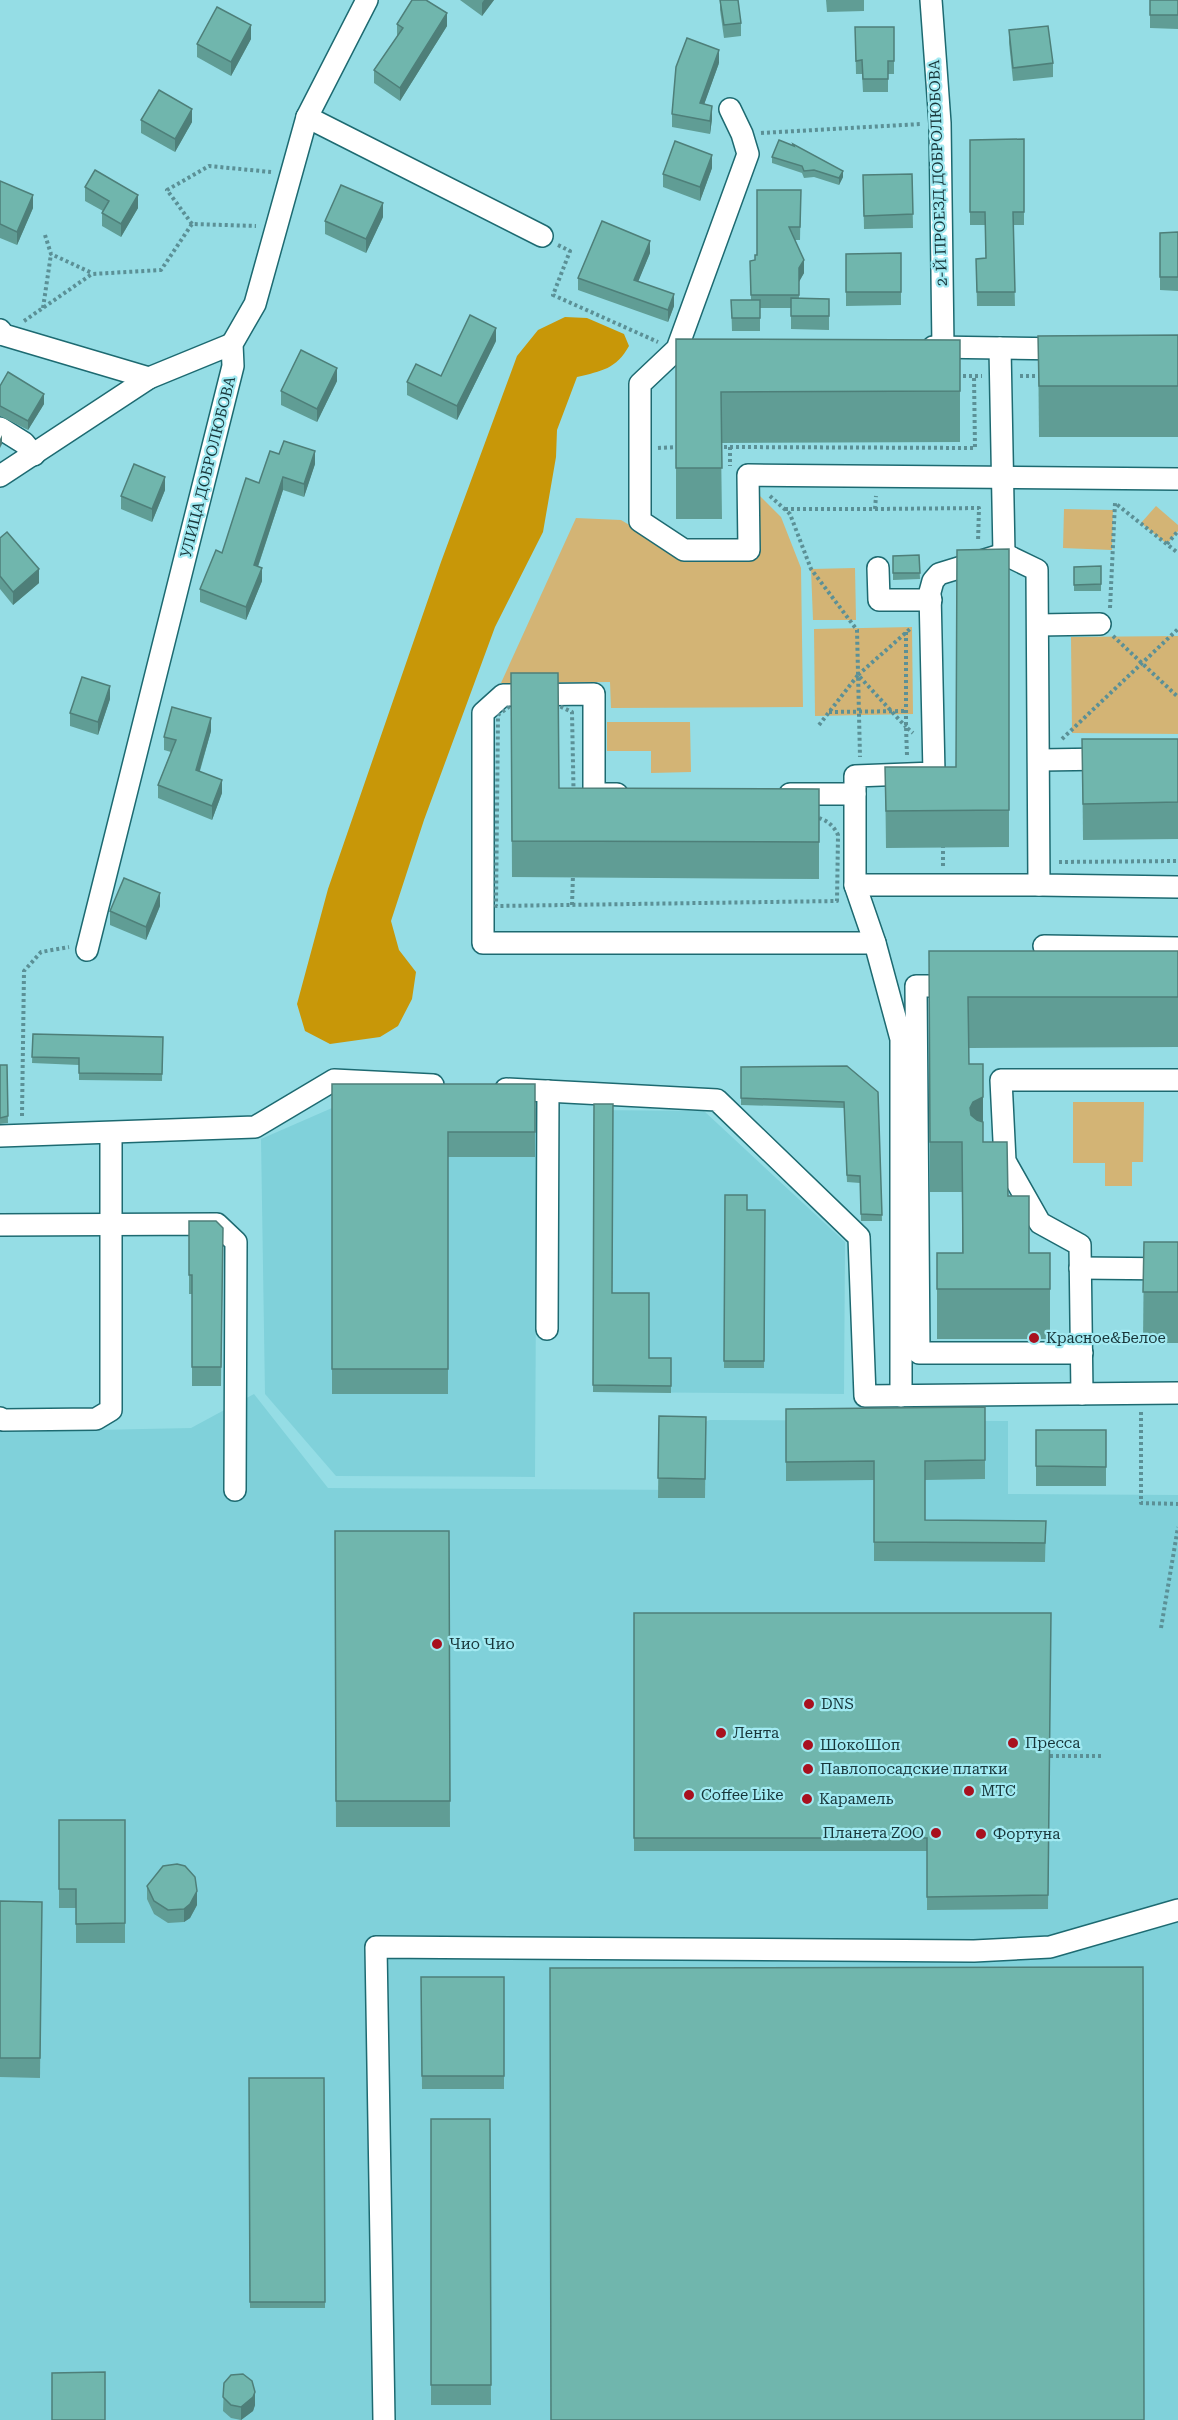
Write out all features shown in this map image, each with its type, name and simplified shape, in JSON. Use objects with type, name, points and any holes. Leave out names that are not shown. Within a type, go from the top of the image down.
[{"type":"street","name":"УЛИЦА ДОБРОЛЮБОВА","points":[[89,943],[233,366],[232,344],[255,304],[307,117],[367,0]]},
{"type":"street","name":"2-Й ПРОЕЗД ДОБРОЛЮБОВА","points":[[931,0],[940,123],[943,347]]},
{"type":"street","points":[[730,110],[742,134],[748,154],[677,349],[640,384],[640,521],[684,550],[749,550],[739,472],[876,477],[1178,479]]},
{"type":"street","points":[[307,117],[542,236]]},
{"type":"street","points":[[2,332],[149,378]]},
{"type":"street","points":[[0,476],[149,378],[232,344]]},
{"type":"street","points":[[909,347],[1083,349]]},
{"type":"street","points":[[1000,348],[1004,554]]},
{"type":"street","points":[[677,349],[700,349]]},
{"type":"street","points":[[0,428],[24,443],[34,455]]},
{"type":"street","points":[[772,794],[934,773],[931,605],[933,580],[939,574],[1004,554],[1037,570],[1039,885]]},
{"type":"street","points":[[878,568],[879,600],[931,605]]},
{"type":"street","points":[[1038,625],[1105,617]]},
{"type":"street","points":[[641,794],[594,794],[594,694],[503,694],[483,713],[483,943],[874,944]]},
{"type":"street","points":[[1040,760],[1132,759]]},
{"type":"street","points":[[858,784],[855,885],[901,1039],[902,1396]]},
{"type":"street","points":[[855,885],[1178,886]]},
{"type":"street","points":[[1044,946],[1178,948]]},
{"type":"street","points":[[969,986],[916,986],[923,1160],[918,1353],[1082,1353]]},
{"type":"street","points":[[0,1136],[255,1127],[334,1080],[453,1086]]},
{"type":"street","points":[[1082,1394],[1080,1245],[1040,1223],[1005,1161],[1001,1080],[1178,1080]]},
{"type":"street","points":[[489,1088],[717,1100],[860,1237],[865,1396],[1178,1393]]},
{"type":"street","points":[[547,1329],[548,1091]]},
{"type":"street","points":[[0,1418],[3,1420],[96,1419],[111,1410],[111,1133]]},
{"type":"street","points":[[983,1160],[1005,1161]]},
{"type":"street","points":[[0,1225],[218,1224],[236,1242],[235,1490]]},
{"type":"street","points":[[1080,1268],[1178,1269]]},
{"type":"street","points":[[384,2420],[376,1947],[974,1951],[1050,1947],[1178,1910]]},
{"type":"path","points":[[742,134],[940,123]]},
{"type":"path","points":[[192,224],[167,190],[209,166],[291,174]]},
{"type":"path","points":[[192,224],[276,226]]},
{"type":"path","points":[[51,254],[92,274],[161,270],[192,224]]},
{"type":"path","points":[[42,308],[51,254],[45,235]]},
{"type":"path","points":[[570,251],[553,295],[677,349]]},
{"type":"path","points":[[2,332],[92,274]]},
{"type":"path","points":[[951,376],[1049,376]]},
{"type":"path","points":[[708,447],[975,448],[974,376]]},
{"type":"path","points":[[655,458],[655,448],[687,447]]},
{"type":"path","points":[[730,447],[739,472]]},
{"type":"path","points":[[730,447],[739,472],[790,514],[811,569],[857,630],[858,784]]},
{"type":"path","points":[[875,509],[876,477]]},
{"type":"path","points":[[1178,553],[1114,503],[1105,617],[1142,663],[1178,697]]},
{"type":"path","points":[[784,509],[979,508],[978,562]]},
{"type":"path","points":[[1167,544],[1178,531]]},
{"type":"path","points":[[819,725],[858,675],[906,632],[931,605]]},
{"type":"path","points":[[1040,760],[1178,629]]},
{"type":"path","points":[[858,675],[906,727],[906,632]]},
{"type":"path","points":[[574,814],[813,816],[826,820],[834,826],[838,835],[837,901],[496,906],[498,715],[510,706],[555,704],[572,712],[574,826]]},
{"type":"path","points":[[829,712],[906,711]]},
{"type":"path","points":[[943,838],[943,872]]},
{"type":"path","points":[[1051,862],[1178,861]]},
{"type":"path","points":[[572,905],[573,871]]},
{"type":"path","points":[[21,1136],[24,971],[40,952],[89,943]]},
{"type":"path","points":[[1140,1393],[1141,1503],[1178,1504]]},
{"type":"path","points":[[1161,1628],[1178,1527]]},
{"type":"path","points":[[1050,1756],[1104,1756]]},
{"type":"shaded area","points":[[565,317],[587,318],[624,334],[629,346],[619,360],[607,368],[577,377],[557,430],[556,457],[543,532],[495,627],[424,820],[391,921],[399,950],[416,972],[412,999],[398,1026],[380,1037],[330,1044],[305,1031],[297,1004],[328,889],[441,562],[517,356],[538,330]]},
{"type":"shaded area","points":[[759,495],[781,517],[801,568],[803,707],[611,708],[610,682],[501,683],[576,518],[621,520],[685,558],[757,559]]},
{"type":"shaded area","points":[[1156,506],[1178,525],[1178,531],[1167,544],[1141,523]]},
{"type":"shaded area","points":[[1064,509],[1113,510],[1112,550],[1063,548]]},
{"type":"shaded area","points":[[855,568],[856,620],[813,620],[811,569]]},
{"type":"shaded area","points":[[912,627],[913,714],[815,716],[814,629]]},
{"type":"shaded area","points":[[1178,636],[1178,734],[1072,733],[1071,637]]},
{"type":"shaded area","points":[[607,722],[690,722],[691,772],[651,773],[651,751],[607,751]]},
{"type":"shaded area","points":[[1073,1102],[1144,1102],[1143,1162],[1132,1162],[1132,1186],[1105,1186],[1105,1163],[1073,1163]]},
{"type":"shaded area","points":[[332,1108],[537,1108],[535,1477],[336,1476],[265,1394],[261,1139]]},
{"type":"shaded area","points":[[594,1110],[704,1111],[845,1242],[844,1394],[593,1392]]},
{"type":"shaded area","points":[[254,1394],[328,1488],[694,1490],[695,1428],[709,1420],[1008,1421],[1008,1494],[1178,1495],[1178,2420],[0,2420],[0,1432],[191,1428]]},
{"type":"building","points":[[412,0],[426,0],[447,13],[400,88],[374,70],[403,28],[397,24]]},
{"type":"building","points":[[720,0],[738,0],[741,23],[724,25]]},
{"type":"building","points":[[1150,0],[1178,0],[1178,15],[1150,15]]},
{"type":"building","points":[[217,7],[251,25],[231,62],[197,44]]},
{"type":"building","points":[[1048,26],[1053,63],[1013,68],[1009,30]]},
{"type":"building","points":[[855,27],[894,27],[894,61],[888,61],[888,79],[863,79],[862,60],[856,61]]},
{"type":"building","points":[[687,38],[719,50],[700,103],[712,106],[710,121],[672,114],[676,67]]},
{"type":"building","points":[[159,90],[192,109],[175,139],[141,120]]},
{"type":"building","points":[[1024,139],[1024,212],[1013,212],[1015,292],[977,292],[976,259],[986,258],[985,212],[970,212],[970,140]]},
{"type":"building","points":[[779,140],[794,146],[793,144],[843,171],[839,178],[814,170],[804,171],[802,166],[772,157]]},
{"type":"building","points":[[675,141],[712,155],[700,187],[663,174]]},
{"type":"building","points":[[95,170],[138,195],[121,224],[102,213],[109,201],[85,187]]},
{"type":"building","points":[[912,174],[913,214],[864,216],[863,175]]},
{"type":"building","points":[[0,181],[33,195],[17,232],[0,224]]},
{"type":"building","points":[[341,185],[383,203],[366,239],[325,221]]},
{"type":"building","points":[[757,190],[801,190],[800,227],[789,227],[804,260],[799,268],[799,295],[751,295],[750,261],[755,260],[755,255],[757,255]]},
{"type":"building","points":[[602,221],[650,241],[634,280],[674,294],[668,310],[578,278]]},
{"type":"building","points":[[1178,232],[1178,277],[1160,277],[1160,233]]},
{"type":"building","points":[[901,253],[901,292],[846,292],[846,254]]},
{"type":"building","points":[[791,298],[829,299],[829,316],[791,316]]},
{"type":"building","points":[[731,300],[760,300],[760,318],[732,318]]},
{"type":"building","points":[[470,315],[496,328],[457,406],[407,382],[416,364],[441,376]]},
{"type":"building","points":[[1178,335],[1178,386],[1039,386],[1038,336]]},
{"type":"building","points":[[676,339],[960,340],[960,391],[721,392],[722,468],[676,468]]},
{"type":"building","points":[[301,350],[337,368],[317,409],[281,391]]},
{"type":"building","points":[[8,372],[44,394],[28,421],[0,406],[0,386]]},
{"type":"building","points":[[284,441],[315,451],[304,484],[283,477],[254,565],[262,568],[246,607],[200,589],[216,550],[222,553],[246,478],[259,483],[270,451],[279,454]]},
{"type":"building","points":[[134,464],[165,477],[152,509],[121,496]]},
{"type":"building","points":[[7,532],[39,569],[13,592],[0,576],[0,538]]},
{"type":"building","points":[[1009,549],[1009,810],[886,811],[885,767],[956,767],[957,550]]},
{"type":"building","points":[[919,555],[920,573],[893,573],[893,556]]},
{"type":"building","points":[[1101,566],[1101,584],[1074,585],[1074,567]]},
{"type":"building","points":[[511,673],[558,673],[559,788],[819,789],[819,842],[512,841]]},
{"type":"building","points":[[82,677],[110,686],[98,722],[70,713]]},
{"type":"building","points":[[172,707],[211,718],[196,770],[222,780],[212,806],[158,785],[176,740],[164,737]]},
{"type":"building","points":[[1082,739],[1178,739],[1178,802],[1083,804]]},
{"type":"building","points":[[124,878],[160,893],[146,927],[110,911]]},
{"type":"building","points":[[929,951],[1178,951],[1178,997],[968,997],[969,1064],[983,1064],[983,1097],[973,1102],[970,1108],[971,1115],[983,1122],[983,1142],[1007,1142],[1008,1196],[1029,1196],[1029,1253],[1050,1253],[1050,1289],[937,1289],[937,1253],[963,1253],[962,1142],[930,1142]]},
{"type":"building","points":[[33,1034],[163,1037],[162,1074],[79,1073],[79,1058],[32,1057]]},
{"type":"building","points":[[0,1065],[7,1065],[8,1116],[0,1118]]},
{"type":"building","points":[[847,1066],[878,1092],[882,1215],[861,1214],[860,1176],[847,1175],[844,1102],[741,1098],[741,1067]]},
{"type":"building","points":[[332,1084],[535,1084],[535,1132],[448,1132],[448,1369],[332,1369]]},
{"type":"building","points":[[594,1104],[613,1104],[612,1293],[649,1293],[649,1358],[671,1358],[671,1386],[593,1385]]},
{"type":"building","points":[[725,1195],[747,1195],[747,1210],[765,1210],[764,1361],[724,1361]]},
{"type":"building","points":[[189,1221],[216,1221],[223,1228],[221,1367],[192,1367],[192,1275],[189,1275]]},
{"type":"building","points":[[1144,1242],[1178,1242],[1178,1292],[1143,1292]]},
{"type":"building","points":[[985,1407],[985,1460],[925,1461],[925,1520],[1046,1521],[1045,1543],[874,1542],[874,1461],[786,1462],[786,1409]]},
{"type":"building","points":[[659,1416],[706,1417],[705,1479],[658,1478]]},
{"type":"building","points":[[1036,1430],[1106,1430],[1106,1467],[1036,1466]]},
{"type":"building","points":[[335,1531],[449,1531],[450,1801],[336,1801]]},
{"type":"building","points":[[634,1613],[1051,1613],[1048,1895],[927,1897],[927,1838],[634,1838]]},
{"type":"building","points":[[59,1820],[125,1820],[125,1923],[76,1924],[76,1889],[59,1889]]},
{"type":"building","points":[[177,1864],[185,1866],[195,1877],[197,1891],[190,1904],[184,1909],[168,1910],[154,1901],[147,1886],[163,1866]]},
{"type":"building","points":[[0,1901],[42,1902],[40,2058],[0,2058]]},
{"type":"building","points":[[1143,1967],[1144,2420],[551,2420],[550,1968]]},
{"type":"building","points":[[421,1977],[504,1977],[504,2076],[422,2076]]},
{"type":"building","points":[[249,2078],[324,2078],[325,2302],[250,2302]]},
{"type":"building","points":[[431,2119],[490,2119],[491,2385],[431,2385]]},
{"type":"building","points":[[105,2372],[105,2420],[52,2420],[52,2373]]},
{"type":"building","points":[[243,2374],[252,2381],[255,2392],[253,2397],[241,2407],[231,2405],[223,2397],[224,2383],[231,2375]]},
{"type":"place","name":"Красное&Белое","points":[[1034,1338]]},
{"type":"place","name":"Чио Чио","points":[[437,1644]]},
{"type":"place","name":"DNS","points":[[809,1704]]},
{"type":"place","name":"Лента","points":[[721,1733]]},
{"type":"place","name":"Пресса","points":[[1013,1743]]},
{"type":"place","name":"ШокоШоп","points":[[808,1745]]},
{"type":"place","name":"Павлопосадские платки","points":[[808,1769]]},
{"type":"place","name":"МТС","points":[[969,1791]]},
{"type":"place","name":"Coffee Like","points":[[689,1795]]},
{"type":"place","name":"Карамель","points":[[807,1799]]},
{"type":"place","name":"Планета ZOO","points":[[936,1833]]},
{"type":"place","name":"Фортуна","points":[[981,1834]]}]
